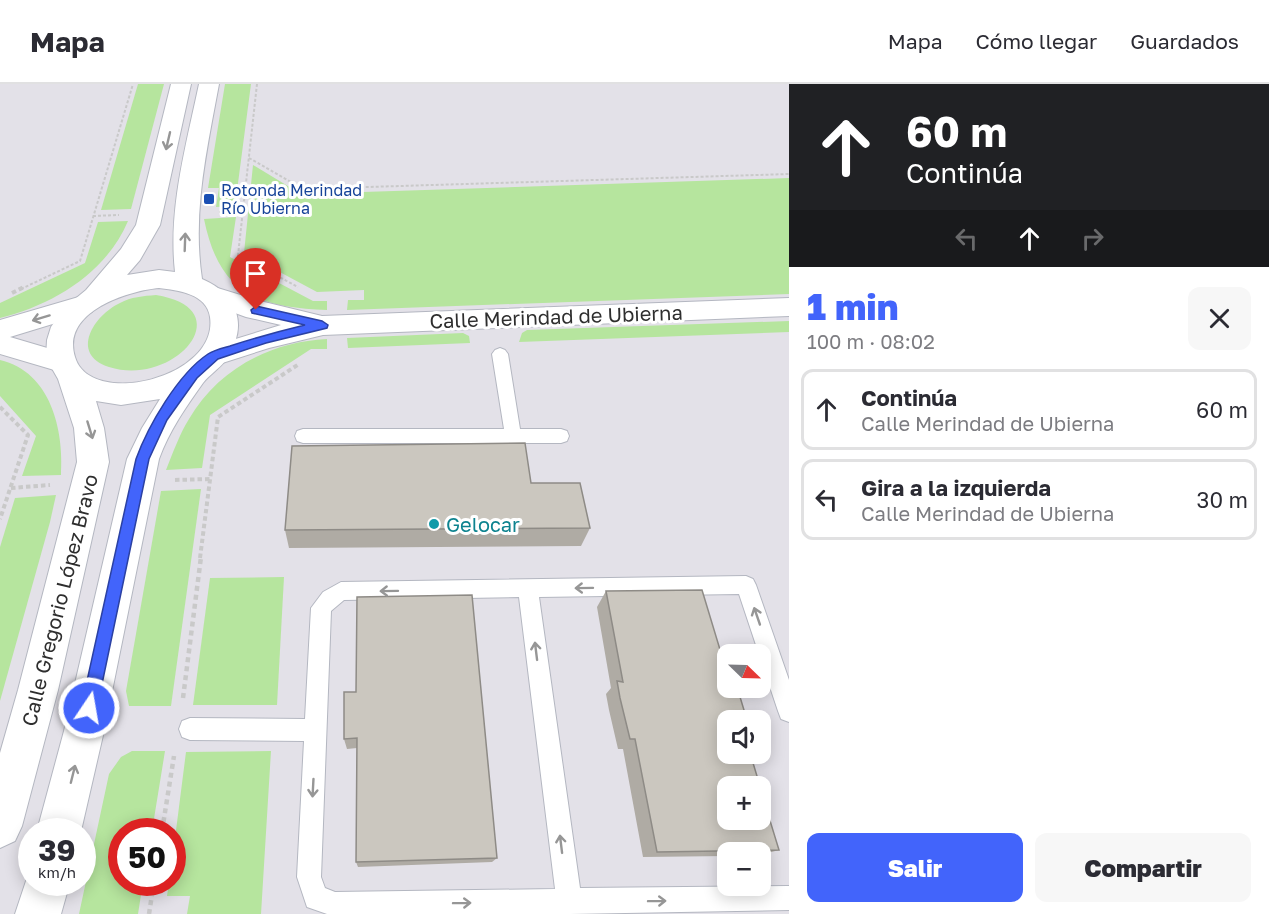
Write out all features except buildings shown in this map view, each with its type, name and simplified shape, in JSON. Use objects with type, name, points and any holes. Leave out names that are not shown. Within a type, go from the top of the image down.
[{"type":"main road","points":[[66,368],[60,344],[62,333],[69,320],[130,254],[148,225],[181,84]]},
{"type":"main road","points":[[200,289],[185,261],[187,201],[210,84]]},
{"type":"main road","points":[[0,330],[89,301],[120,285],[144,280],[167,279],[200,289],[219,303],[225,322],[223,338],[163,417],[148,444],[143,459],[84,731],[62,818]]},
{"type":"main road","name":"Calle Merindad de Ubierna","points":[[200,289],[256,310],[322,325]]},
{"type":"main road","name":"Calle Merindad de Ubierna","points":[[203,365],[264,339],[322,325],[789,308]]},
{"type":"main road","points":[[0,344],[66,368],[94,389],[128,394],[160,389],[203,365]]},
{"type":"main road","name":"Calle Gregorio López Bravo","points":[[0,826],[38,690],[93,462],[90,425],[66,368]]},
{"type":"main road","points":[[38,914],[42,896]]},
{"type":"lane","points":[[500,354],[513,436]]},
{"type":"lane","points":[[303,436],[561,436]]},
{"type":"lane","points":[[789,711],[746,585],[341,591],[321,608],[309,878],[316,897],[335,904],[789,898]]},
{"type":"lane","points":[[528,588],[569,902]]},
{"type":"lane","points":[[189,729],[316,730]]},
{"type":"path","points":[[10,293],[80,261],[133,84]]},
{"type":"path","points":[[257,84],[238,255],[306,291]]},
{"type":"path","points":[[249,158],[303,189],[789,174]]},
{"type":"path","points":[[182,706],[218,417],[304,361]]},
{"type":"path","points":[[0,407],[28,435],[0,519]]},
{"type":"path","points":[[164,818],[175,752]]},
{"type":"path","points":[[149,914],[152,896]]},
{"type":"shaded area","points":[[0,84],[789,84],[789,914],[0,914]]},
{"type":"green space","points":[[138,84],[164,84],[131,209],[101,210]]},
{"type":"green space","points":[[225,84],[251,84],[235,206],[216,207],[219,188],[208,188]]},
{"type":"green space","points":[[253,165],[301,194],[789,178],[789,294],[347,310],[348,300],[364,300],[364,290],[317,292],[244,253]]},
{"type":"green space","points":[[236,217],[230,257],[313,301],[327,301],[327,310],[280,305],[244,291],[231,280],[220,264],[211,244],[204,219]]},
{"type":"green space","points":[[128,221],[106,256],[76,284],[39,305],[0,318],[0,303],[85,263],[98,222]]},
{"type":"green space","points":[[156,295],[182,303],[194,315],[196,329],[190,344],[175,357],[156,367],[133,371],[109,367],[97,361],[90,353],[88,344],[95,325],[102,316],[124,301]]},
{"type":"green space","points":[[789,321],[789,332],[519,342],[522,333],[527,330]]},
{"type":"green space","points":[[463,333],[469,336],[470,343],[348,348],[347,338]]},
{"type":"green space","points":[[327,339],[327,349],[311,349],[210,415],[202,468],[166,470],[189,419],[201,401],[230,373],[266,352],[306,341]]},
{"type":"green space","points":[[0,360],[17,367],[31,377],[43,390],[51,405],[60,440],[61,475],[22,476],[36,436],[0,396]]},
{"type":"green space","points":[[201,489],[171,706],[129,706],[126,691],[161,491]]},
{"type":"green space","points":[[56,495],[0,701],[0,547],[15,498]]},
{"type":"green space","points":[[284,577],[277,705],[193,705],[210,578]]},
{"type":"green space","points":[[132,751],[165,751],[154,818],[108,818],[108,896],[141,896],[138,914],[79,914],[83,896],[96,896],[96,835],[109,774],[121,757]]},
{"type":"green space","points":[[271,751],[261,914],[187,914],[190,896],[186,896],[186,818],[178,818],[186,752]]},
{"type":"place","name":"Rotonda Merindad Río Ubierna","points":[[209,199]]},
{"type":"place","name":"Gelocar","points":[[434,524]]},
{"type":"route","points":[[89,708],[143,459],[148,444],[163,417],[192,375],[213,356],[264,339],[322,325],[256,310]]}]
